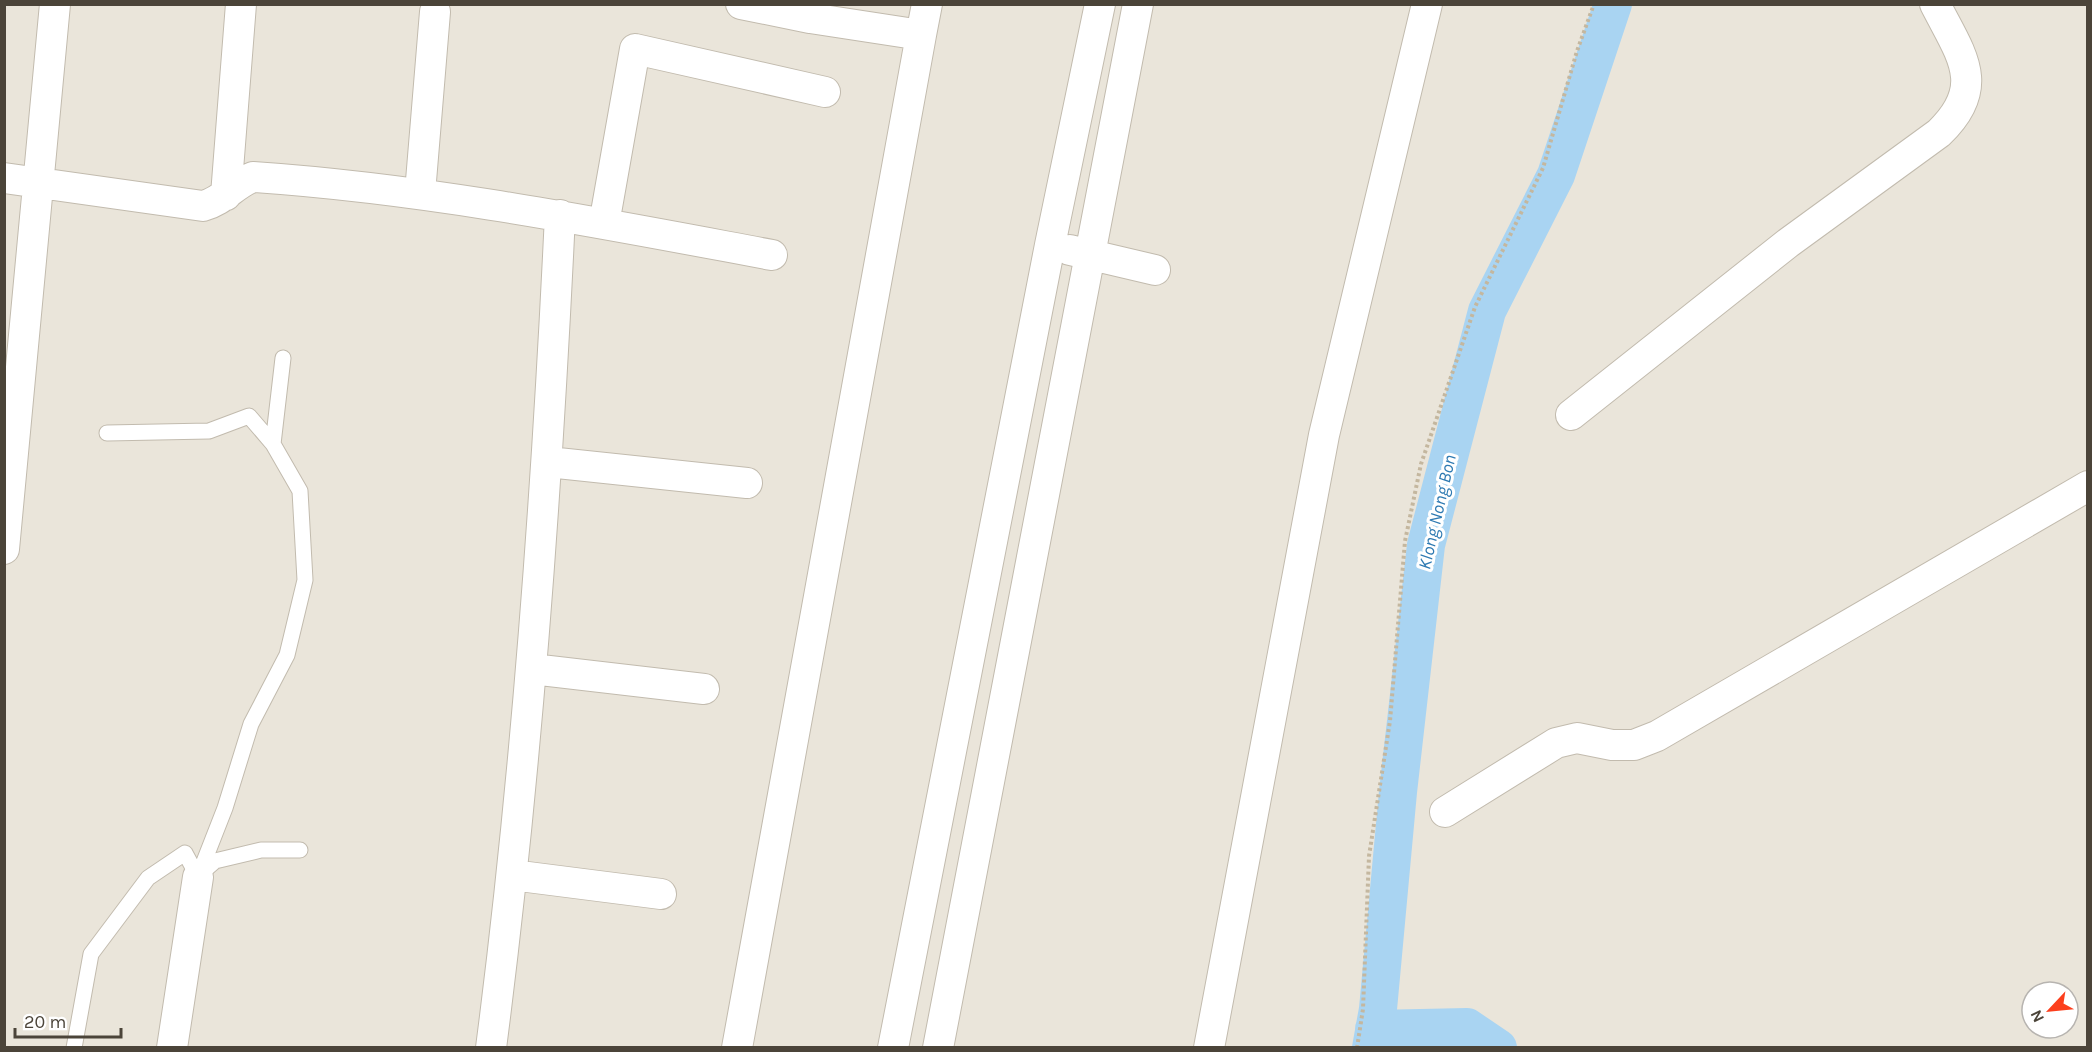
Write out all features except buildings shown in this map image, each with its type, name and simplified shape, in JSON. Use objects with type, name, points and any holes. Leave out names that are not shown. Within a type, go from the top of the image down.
[{"type":"street","points":[[4,549],[55,4]]},
{"type":"street","points":[[226,195],[241,4]]},
{"type":"street","points":[[741,4],[812,11],[921,35]]},
{"type":"street","points":[[737,1047],[927,4]]},
{"type":"street","points":[[893,1047],[1050,245],[1100,4]]},
{"type":"street","points":[[938,1047],[1138,4]]},
{"type":"street","points":[[1209,1047],[1324,435],[1427,4]]},
{"type":"street","points":[[1571,415],[1788,243],[1939,133],[1956,116],[1963,102],[1967,81],[1962,57],[1935,4]]},
{"type":"street","points":[[420,193],[435,12]]},
{"type":"street","points":[[604,224],[635,49],[825,92]]},
{"type":"street","points":[[4,178],[203,206],[216,202],[253,177],[420,193],[560,215],[772,255]]},
{"type":"street","points":[[491,1047],[512,875],[532,669],[548,462],[560,215]]},
{"type":"street","points":[[1050,245],[1155,270]]},
{"type":"street","points":[[548,462],[747,483]]},
{"type":"street","points":[[1445,812],[1556,743],[1577,738],[1612,746],[1634,745],[1657,736],[2088,486]]},
{"type":"street","points":[[532,669],[704,689]]},
{"type":"street","points":[[512,875],[661,894]]},
{"type":"street","points":[[172,1047],[198,877]]},
{"type":"lane","points":[[273,444],[283,358]]},
{"type":"lane","points":[[107,433],[209,431],[249,416],[273,444],[300,491],[304,580],[287,655],[251,724],[225,808],[198,877]]},
{"type":"lane","points":[[198,877],[215,861],[261,850],[300,850]]},
{"type":"lane","points":[[74,1047],[91,954],[148,878],[185,853],[198,877]]},
{"type":"path","points":[[1357,1047],[1363,1009],[1369,856],[1390,721],[1404,541],[1421,464],[1475,307],[1543,168],[1577,51],[1594,4]]},
{"type":"shaded area","points":[[5,5],[2087,5],[2087,1047],[5,1048]]},
{"type":"waterway","name":"Klong Nong Bon","points":[[1371,1048],[1378,1009],[1398,792],[1426,545],[1487,311],[1556,175],[1613,4]]},
{"type":"waterway","points":[[1374,1029],[1467,1027],[1498,1048]]}]
